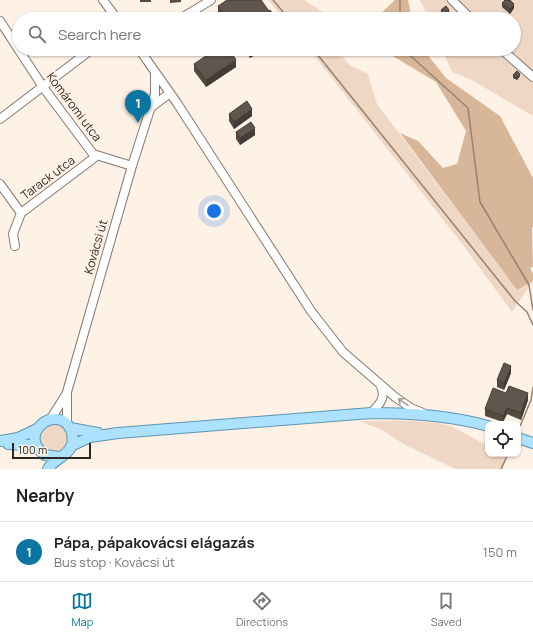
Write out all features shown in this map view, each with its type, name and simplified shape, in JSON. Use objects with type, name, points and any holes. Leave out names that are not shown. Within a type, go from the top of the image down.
[{"type":"main road","points":[[48,469],[52,462],[66,453],[72,446],[90,437],[118,433],[371,413],[430,415],[465,420],[485,425]]},
{"type":"main road","points":[[41,469],[39,450],[35,436],[37,429],[41,424],[50,420],[59,420],[68,426],[88,432],[118,433]]},
{"type":"main road","points":[[68,426],[73,437],[72,446]]},
{"type":"main road","points":[[0,443],[18,438],[37,429]]},
{"type":"main road","points":[[521,439],[533,443]]},
{"type":"main road","points":[[0,443],[18,444],[39,450],[49,457],[59,457]]},
{"type":"street","points":[[103,0],[112,12]]},
{"type":"street","points":[[191,12],[211,0]]},
{"type":"street","points":[[452,0],[464,12]]},
{"type":"street","name":"Komáromi utca","points":[[0,21],[12,39]]},
{"type":"street","name":"Komáromi utca","points":[[23,56],[43,87],[93,154],[132,166]]},
{"type":"street","points":[[0,119],[83,56]]},
{"type":"street","points":[[144,56],[319,322],[343,352],[380,384],[403,403],[430,415]]},
{"type":"street","points":[[509,56],[533,77]]},
{"type":"street","name":"Kovácsi út","points":[[50,420],[67,392],[132,166],[155,94],[155,72]]},
{"type":"street","points":[[155,94],[161,89],[168,91]]},
{"type":"street","points":[[150,108],[168,91]]},
{"type":"street","name":"Tarack utca","points":[[15,246],[13,234],[21,213],[94,158],[93,154]]},
{"type":"street","points":[[0,184],[21,213]]},
{"type":"street","points":[[371,413],[382,401],[383,390],[380,384]]},
{"type":"street","name":"Kovácsi út","points":[[67,392],[68,426]]},
{"type":"shaded area","points":[[268,0],[304,0],[323,12],[278,12]]},
{"type":"shaded area","points":[[395,0],[408,0],[411,12],[382,12]]},
{"type":"shaded area","points":[[420,0],[533,0],[533,116],[472,80],[452,72],[445,56],[521,56],[521,12],[426,12]]},
{"type":"shaded area","points":[[314,56],[342,56],[349,65],[368,74],[377,104],[517,290],[533,281],[512,312],[463,245]]},
{"type":"shaded area","points":[[393,56],[429,56],[446,78],[500,116],[533,178],[533,267],[530,268],[533,274],[533,281],[517,290],[400,133],[418,141],[443,168],[457,164],[466,131],[436,82]]},
{"type":"shaded area","points":[[359,421],[444,424],[461,431],[485,444],[485,457],[505,457],[503,469],[456,469],[405,445],[382,430]]},
{"type":"shaded area","points":[[54,424],[64,428],[68,438],[64,448],[54,452],[44,448],[40,438],[44,428]]},
{"type":"building","points":[[227,0],[261,0],[271,12],[222,12],[218,6]]},
{"type":"building","points":[[505,0],[510,0],[514,4],[510,9],[502,3]]},
{"type":"building","points":[[446,6],[449,10],[442,12],[441,10]]},
{"type":"building","points":[[206,56],[233,56],[236,60],[206,80],[194,64]]},
{"type":"building","points":[[517,71],[520,74],[517,78],[513,75]]},
{"type":"building","points":[[247,101],[252,109],[234,122],[229,114]]},
{"type":"building","points":[[251,122],[255,128],[240,138],[236,132]]},
{"type":"building","points":[[504,363],[511,366],[504,383],[497,380]]},
{"type":"building","points":[[509,386],[528,393],[521,413],[507,408],[503,416],[485,409],[493,388],[506,393]]},
{"type":"waterway","points":[[273,0],[283,12]]},
{"type":"waterway","points":[[400,0],[400,12]]},
{"type":"waterway","points":[[319,56],[515,301],[527,312],[533,325]]},
{"type":"waterway","points":[[411,56],[468,108],[480,202],[529,285],[533,310]]},
{"type":"waterway","points":[[521,424],[531,400],[533,387]]},
{"type":"waterway","points":[[501,469],[507,457]]},
{"type":"place","name":"Pápa, pápakovácsi elágazás","points":[[138,123]]}]
